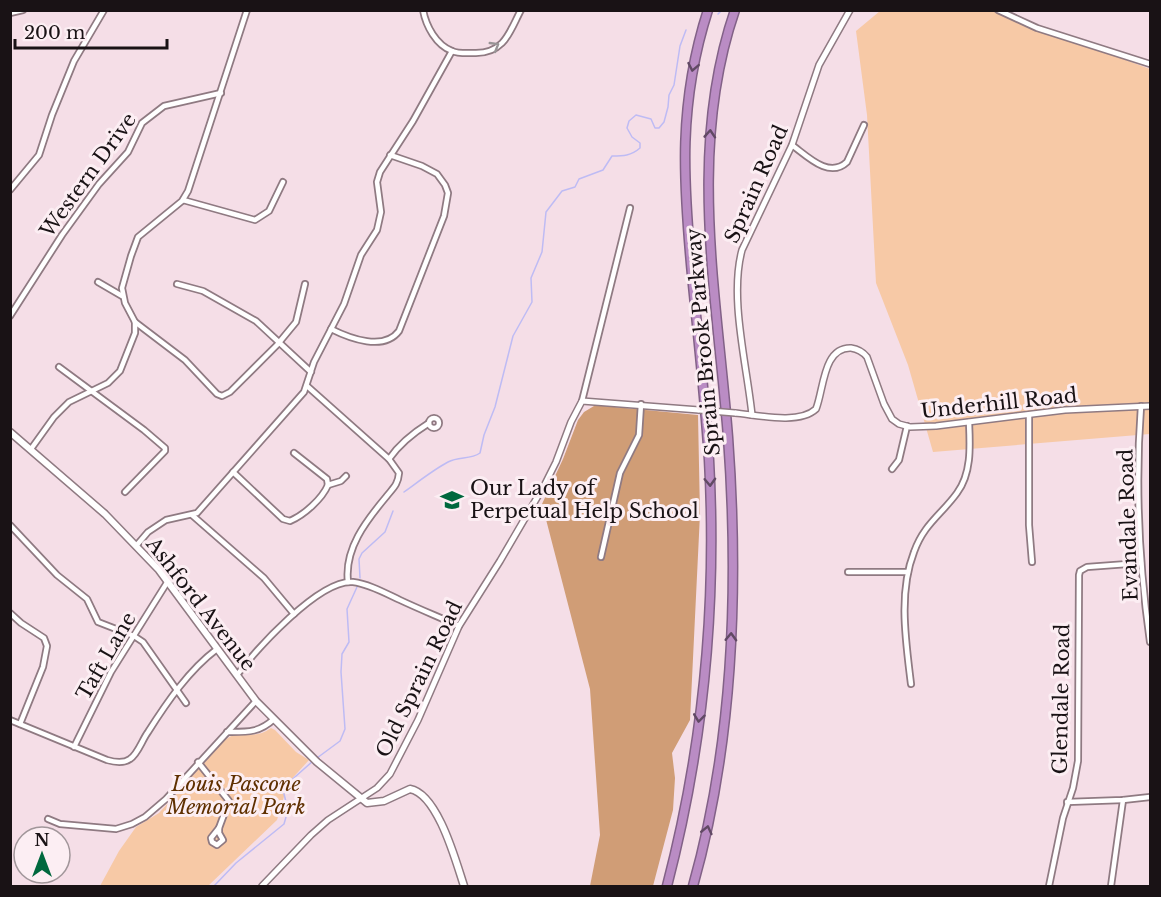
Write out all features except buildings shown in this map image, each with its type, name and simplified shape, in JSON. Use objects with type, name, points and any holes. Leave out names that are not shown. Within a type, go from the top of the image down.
[{"type":"highway","name":"Sprain Brook Parkway","points":[[667,886],[686,801],[698,728],[710,589],[709,460],[684,166],[688,92],[695,55],[708,10]]},
{"type":"highway","name":"Sprain Brook Parkway","points":[[693,886],[708,828],[718,773],[731,644],[733,570],[731,486],[711,245],[708,171],[710,124],[717,78],[735,10]]},
{"type":"main road","name":"Ashford Avenue","points":[[10,432],[105,514],[136,546],[168,581],[256,701],[314,759],[362,800]]},
{"type":"main road","points":[[362,800],[375,803],[410,789],[422,794],[442,825],[464,886]]},
{"type":"street","points":[[10,13],[23,10]]},
{"type":"street","points":[[10,190],[39,156],[52,114],[74,61],[104,10]]},
{"type":"street","points":[[247,10],[188,190],[183,200],[138,237],[122,288],[122,296],[135,322],[185,360],[217,394],[226,395],[280,342],[296,322],[305,284]]},
{"type":"street","points":[[423,10],[427,28],[452,51],[478,53],[494,49],[503,43],[521,10]]},
{"type":"street","name":"Sprain Road","points":[[752,415],[738,305],[739,263],[742,250],[792,145],[819,65],[850,10]]},
{"type":"street","points":[[998,10],[1038,28],[1150,64]]},
{"type":"street","points":[[136,546],[148,532],[166,520],[197,513],[304,392],[314,362],[344,304],[361,255],[377,230],[381,213],[377,182],[380,172],[413,121],[452,51]]},
{"type":"street","name":"Western Drive","points":[[10,315],[62,235],[99,184],[128,152],[142,123],[164,106],[221,93]]},
{"type":"street","points":[[792,145],[824,168],[833,170],[847,162],[864,125]]},
{"type":"street","points":[[331,329],[340,334],[372,342],[382,342],[395,336],[399,331],[444,216],[448,193],[441,178],[422,166],[390,155]]},
{"type":"street","points":[[183,200],[255,220],[269,211],[283,182]]},
{"type":"street","name":"Old Sprain Road","points":[[262,886],[293,852],[328,820],[362,800],[390,774],[418,720],[459,626],[500,561],[556,462],[582,400],[630,208]]},
{"type":"street","points":[[98,282],[122,296]]},
{"type":"street","points":[[177,284],[203,291],[256,321],[311,372]]},
{"type":"street","points":[[31,449],[69,402],[108,383],[120,371],[135,333],[135,322]]},
{"type":"street","name":"Underhill Road","points":[[582,400],[788,418],[805,417],[813,412],[819,400],[833,355],[841,350],[854,348],[864,352],[867,357],[884,404],[892,419],[907,426],[928,427],[1085,409],[1150,406]]},
{"type":"street","points":[[59,367],[163,446],[165,452],[125,492]]},
{"type":"street","points":[[307,386],[389,459],[399,473],[396,487],[387,496],[352,546],[348,582]]},
{"type":"street","points":[[601,557],[621,473],[639,435],[641,404]]},
{"type":"street","name":"Evandale Road","points":[[1141,406],[1138,501],[1141,563],[1150,642]]},
{"type":"street","points":[[1029,415],[1029,525],[1032,561]]},
{"type":"street","points":[[911,684],[905,611],[908,572],[913,553],[924,529],[957,493],[963,482],[969,464],[969,422]]},
{"type":"street","points":[[389,459],[413,433],[429,423]]},
{"type":"street","points":[[892,468],[899,460],[907,426]]},
{"type":"street","points":[[233,472],[283,519],[290,521],[297,518],[322,495],[328,485],[327,479],[294,453]]},
{"type":"street","points":[[328,485],[341,481],[346,476]]},
{"type":"street","points":[[192,515],[264,578],[294,614]]},
{"type":"street","points":[[10,525],[57,575],[87,599],[98,622],[134,636],[143,642],[186,703]]},
{"type":"street","name":"Glendale Road","points":[[1049,886],[1078,761],[1078,575],[1087,567],[1141,563]]},
{"type":"street","points":[[848,572],[908,572]]},
{"type":"street","name":"Taft Lane","points":[[74,747],[111,672],[168,581]]},
{"type":"street","points":[[237,675],[251,657],[294,614],[335,586],[348,582],[367,585],[459,626]]},
{"type":"street","points":[[10,613],[44,638],[47,645],[43,667],[20,724]]},
{"type":"street","points":[[10,720],[107,760],[127,761],[132,758],[177,691],[202,660],[217,649]]},
{"type":"street","points":[[48,819],[60,824],[116,828],[132,824],[145,817],[166,799],[256,701]]},
{"type":"street","points":[[241,718],[249,730]]},
{"type":"street","points":[[227,732],[261,730],[274,719]]},
{"type":"street","points":[[198,762],[229,801],[219,828]]},
{"type":"street","points":[[1067,802],[1122,800],[1150,796]]},
{"type":"street","points":[[1111,886],[1122,800]]},
{"type":"green space","points":[[880,11],[993,11],[1150,69],[1150,434],[933,452],[908,365],[876,283],[867,115],[856,31]]},
{"type":"green space","name":"Louis Pascone Memorial Park","points":[[271,728],[296,752],[309,760],[288,783],[277,820],[208,886],[100,886],[119,851],[136,827],[159,813],[225,740],[236,735],[258,734]]},
{"type":"shaded area","points":[[594,406],[698,415],[700,514],[690,720],[672,753],[675,778],[673,810],[653,886],[590,886],[600,835],[590,689],[542,504],[578,420],[584,412]]},
{"type":"waterway","points":[[718,14],[722,10]]},
{"type":"waterway","points":[[404,492],[448,462],[480,453],[495,407],[513,336],[532,302],[531,278],[542,252],[546,212],[562,191],[575,187],[579,179],[603,170],[612,156],[623,156],[640,148],[640,143],[632,137],[627,128],[629,121],[636,115],[651,119],[655,128],[659,128],[664,122],[669,95],[674,85],[680,46],[686,30]]},
{"type":"waterway","points":[[360,578],[359,559],[362,553],[385,532],[393,511]]},
{"type":"waterway","points":[[317,758],[340,741],[345,729],[342,654],[349,642],[347,609],[357,587]]},
{"type":"waterway","points":[[214,886],[236,863],[284,824],[288,810],[283,790],[313,761]]},
{"type":"place","name":"Our Lady of Perpetual Help School","points":[[452,500]]}]
